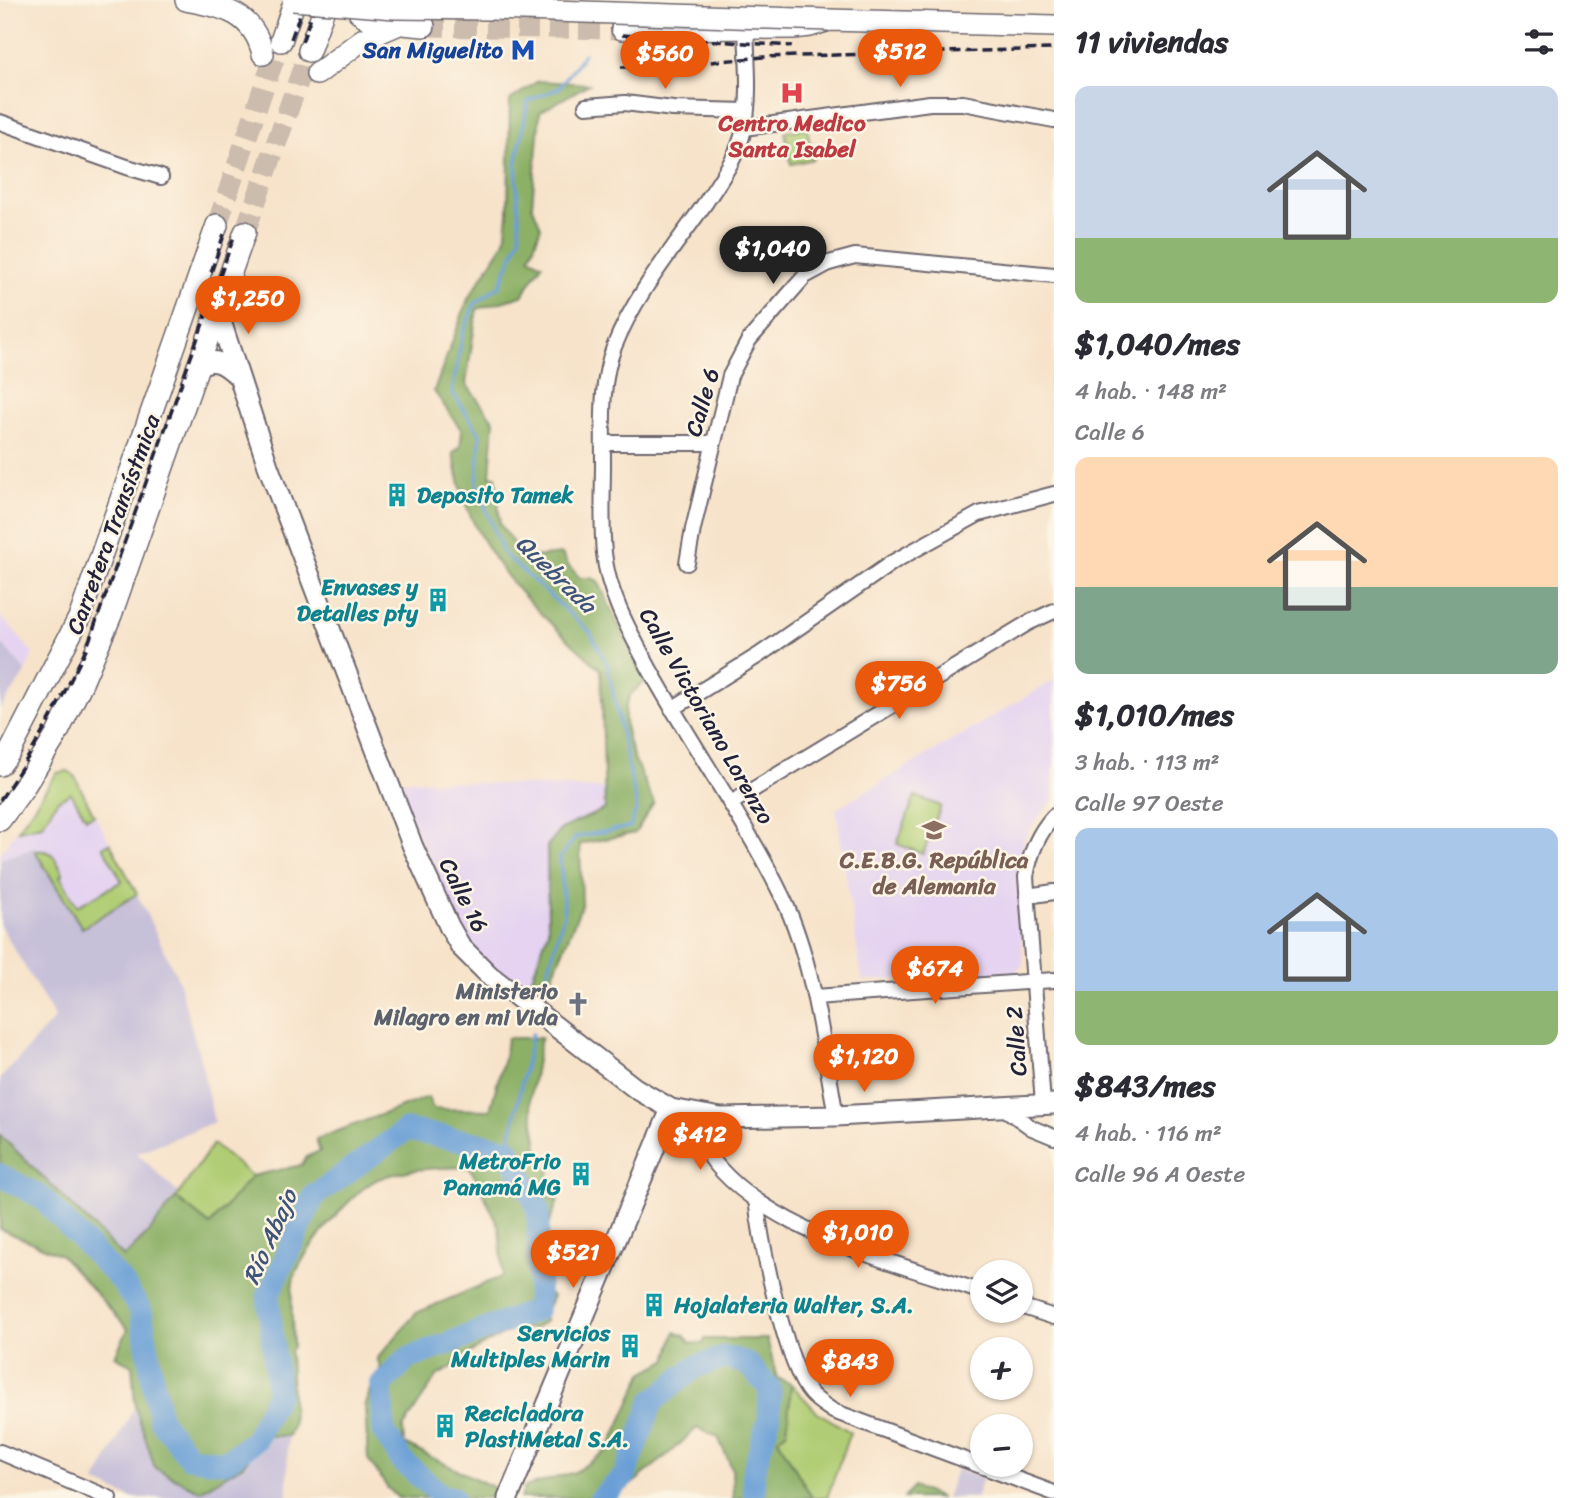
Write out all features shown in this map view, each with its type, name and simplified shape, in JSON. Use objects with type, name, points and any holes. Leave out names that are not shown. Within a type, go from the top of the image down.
[{"type":"main road","points":[[186,0],[216,2],[246,22],[258,38],[263,54]]},
{"type":"main road","points":[[281,41],[294,0],[395,8],[1054,26]]},
{"type":"main road","points":[[309,51],[327,0]]},
{"type":"main road","points":[[356,0],[359,12],[366,19],[424,26]]},
{"type":"main road","points":[[622,29],[793,28],[829,20]]},
{"type":"main road","points":[[317,74],[362,40],[399,24]]},
{"type":"main road","name":"Carretera Transístmica","points":[[0,765],[11,750],[80,616],[218,225]]},
{"type":"main road","name":"Carretera Transístmica","points":[[0,820],[56,736],[111,615],[245,232]]},
{"type":"main road","name":"Calle 16","points":[[218,309],[268,467],[411,840],[461,947],[489,975],[635,1088],[671,1109],[721,1118],[836,1116],[1048,1104]]},
{"type":"main road","points":[[197,367],[204,362],[217,360],[238,376]]},
{"type":"main road","points":[[510,1492],[671,1109]]},
{"type":"street","name":"Calle Victoriano Lorenzo","points":[[746,28],[746,111],[744,128],[734,158],[650,281],[615,345],[608,366],[604,393],[604,553],[609,580],[636,643],[672,709],[731,803],[784,901],[815,997],[836,1116]]},
{"type":"street","points":[[586,106],[625,103],[673,109],[746,111]]},
{"type":"street","points":[[744,128],[930,103],[963,103],[1054,120]]},
{"type":"street","points":[[0,122],[162,177]]},
{"type":"street","name":"Calle 6","points":[[687,564],[730,376],[749,340],[805,276],[829,263],[855,256],[1054,275]]},
{"type":"street","points":[[603,443],[713,443]]},
{"type":"street","points":[[672,709],[758,655],[893,562],[979,514],[1054,494]]},
{"type":"street","points":[[731,803],[1028,623],[1054,611]]},
{"type":"street","name":"Calle 2","points":[[1048,1104],[1026,877],[1028,861],[1042,831],[1054,816]]},
{"type":"street","points":[[1027,896],[1054,892]]},
{"type":"street","points":[[815,997],[1054,980]]},
{"type":"street","points":[[1001,1107],[1032,1128],[1054,1137]]},
{"type":"street","points":[[693,1114],[697,1133],[708,1153],[729,1177],[756,1200],[828,1240],[914,1272],[970,1288]]},
{"type":"street","points":[[756,1200],[759,1228],[783,1328],[810,1394],[833,1411],[1054,1493]]},
{"type":"street","points":[[1033,1310],[1054,1317]]},
{"type":"street","points":[[0,1452],[109,1498]]},
{"type":"shaded area","points":[[0,615],[33,653],[26,672],[0,641]]},
{"type":"shaded area","points":[[0,641],[26,672],[0,709]]},
{"type":"shaded area","name":"C.E.B.G. República de Alemania","points":[[1054,680],[1054,799],[1025,838],[1017,876],[1023,964],[1015,973],[862,981],[836,809]]},
{"type":"shaded area","points":[[68,771],[74,775],[137,894],[82,928],[34,849],[0,859],[0,854],[57,773]]},
{"type":"shaded area","points":[[410,780],[606,789],[605,809],[561,829],[547,846],[548,931],[525,996],[489,966],[456,926],[396,782]]},
{"type":"shaded area","points":[[34,848],[82,928],[137,894],[178,979],[200,1058],[214,1122],[137,1153],[178,1193],[148,1233],[124,1258],[0,1135],[0,1079],[55,1018],[0,925],[0,859]]},
{"type":"shaded area","points":[[135,1406],[155,1468],[243,1465],[266,1436],[288,1436],[287,1498],[131,1498],[95,1482]]},
{"type":"shaded area","points":[[956,1469],[970,1474],[970,1477],[983,1479],[976,1498],[946,1498]]},
{"type":"green space","points":[[538,81],[589,84],[540,112],[532,205],[541,227],[530,257],[542,264],[522,296],[477,309],[466,384],[494,421],[490,476],[496,476],[500,524],[523,558],[562,554],[580,578],[598,581],[645,682],[632,693],[626,705],[625,718],[636,764],[654,803],[635,833],[580,844],[582,904],[543,999],[528,989],[548,931],[547,846],[561,829],[605,809],[601,670],[523,595],[506,575],[477,530],[466,505],[453,453],[460,447],[462,431],[434,391],[468,299],[505,241],[510,100]]},
{"type":"green space","points":[[807,128],[813,159],[791,164],[785,132]]},
{"type":"green space","points":[[68,771],[74,775],[94,815],[86,818],[71,793],[57,801],[42,825],[18,830],[57,773]]},
{"type":"green space","points":[[915,796],[941,806],[923,854],[897,844]]},
{"type":"green space","points":[[110,843],[137,894],[82,928],[35,851],[47,851],[53,856],[63,873],[60,876],[77,906],[122,881],[103,847]]},
{"type":"green space","points":[[507,1038],[541,1038],[530,1099],[541,1165],[550,1171],[545,1182],[548,1185],[549,1197],[558,1201],[547,1228],[551,1260],[548,1294],[553,1296],[543,1318],[546,1321],[535,1328],[515,1329],[494,1339],[459,1359],[437,1376],[403,1428],[404,1444],[497,1489],[493,1498],[398,1498],[368,1459],[365,1407],[370,1389],[380,1375],[377,1359],[416,1313],[503,1276],[499,1227],[469,1167],[434,1168],[378,1179],[355,1196],[315,1241],[293,1282],[293,1347],[290,1351],[293,1424],[288,1436],[266,1436],[243,1465],[200,1491],[155,1468],[135,1406],[132,1365],[115,1356],[128,1329],[61,1255],[0,1229],[0,1135],[124,1257],[148,1233],[176,1198],[210,1225],[252,1176],[302,1165],[306,1157],[320,1151],[316,1139],[428,1097],[433,1109],[490,1110]]},
{"type":"green space","points":[[213,1144],[252,1176],[210,1225],[176,1198]]},
{"type":"green space","points":[[675,1332],[685,1336],[691,1343],[703,1344],[705,1339],[767,1339],[777,1378],[791,1384],[787,1431],[778,1439],[812,1498],[733,1498],[732,1469],[718,1437],[697,1428],[615,1498],[521,1498],[525,1487],[575,1472],[608,1450],[643,1373],[667,1360]]},
{"type":"green space","points":[[791,1384],[816,1411],[850,1432],[827,1498],[812,1498],[778,1439],[787,1431]]},
{"type":"green space","points":[[914,1487],[941,1498],[904,1498]]},
{"type":"waterway","name":"Quebrada","points":[[542,993],[564,914],[560,858],[576,837],[630,827],[637,808],[607,663],[590,632],[503,553],[477,485],[480,434],[452,392],[463,333],[474,305],[500,285],[520,238],[516,165],[528,101],[559,88],[584,54]]},
{"type":"waterway","name":"Quebrada","points":[[508,1149],[532,1034]]},
{"type":"waterway","name":"Río Abajo","points":[[0,1175],[41,1197],[122,1282],[141,1311],[160,1420],[189,1457],[225,1462],[255,1440],[278,1392],[268,1296],[314,1196],[406,1130],[508,1149],[538,1208],[537,1310],[407,1359],[381,1385],[384,1432],[402,1461],[442,1496],[453,1498]]},
{"type":"waterway","name":"Río Abajo","points":[[601,1498],[625,1476],[652,1402],[695,1367],[726,1357],[748,1364],[770,1389],[769,1419],[753,1473],[755,1498]]},
{"type":"tunnel","points":[[424,26],[622,29]]},
{"type":"tunnel","points":[[217,225],[281,41]]},
{"type":"tunnel","points":[[245,232],[309,51]]},
{"type":"railway","points":[[291,39],[305,0]]},
{"type":"railway","points":[[302,42],[317,0]]},
{"type":"railway","points":[[622,35],[792,46]]},
{"type":"railway","points":[[621,67],[659,67],[763,57],[1054,49]]},
{"type":"railway","points":[[211,272],[225,231]]},
{"type":"railway","points":[[0,800],[46,725],[87,647],[235,234]]},
{"type":"place","name":"San Miguelito","points":[[523,50]]},
{"type":"place","name":"Centro Medico Santa Isabel","points":[[792,93]]},
{"type":"place","name":"Deposito Tamek","points":[[397,495]]},
{"type":"place","name":"Envases y Detalles pty","points":[[438,600]]},
{"type":"place","name":"C.E.B.G. República de Alemania","points":[[934,830]]},
{"type":"place","name":"Ministerio Milagro en mi Vida","points":[[578,1004]]},
{"type":"place","name":"MetroFrio Panamá MG","points":[[581,1174]]},
{"type":"place","name":"Hojalateria Walter, S.A.","points":[[654,1305]]},
{"type":"place","name":"Servicios Multiples Marin","points":[[630,1346]]},
{"type":"place","name":"Recicladora PlastiMetal S.A.","points":[[445,1426]]}]
